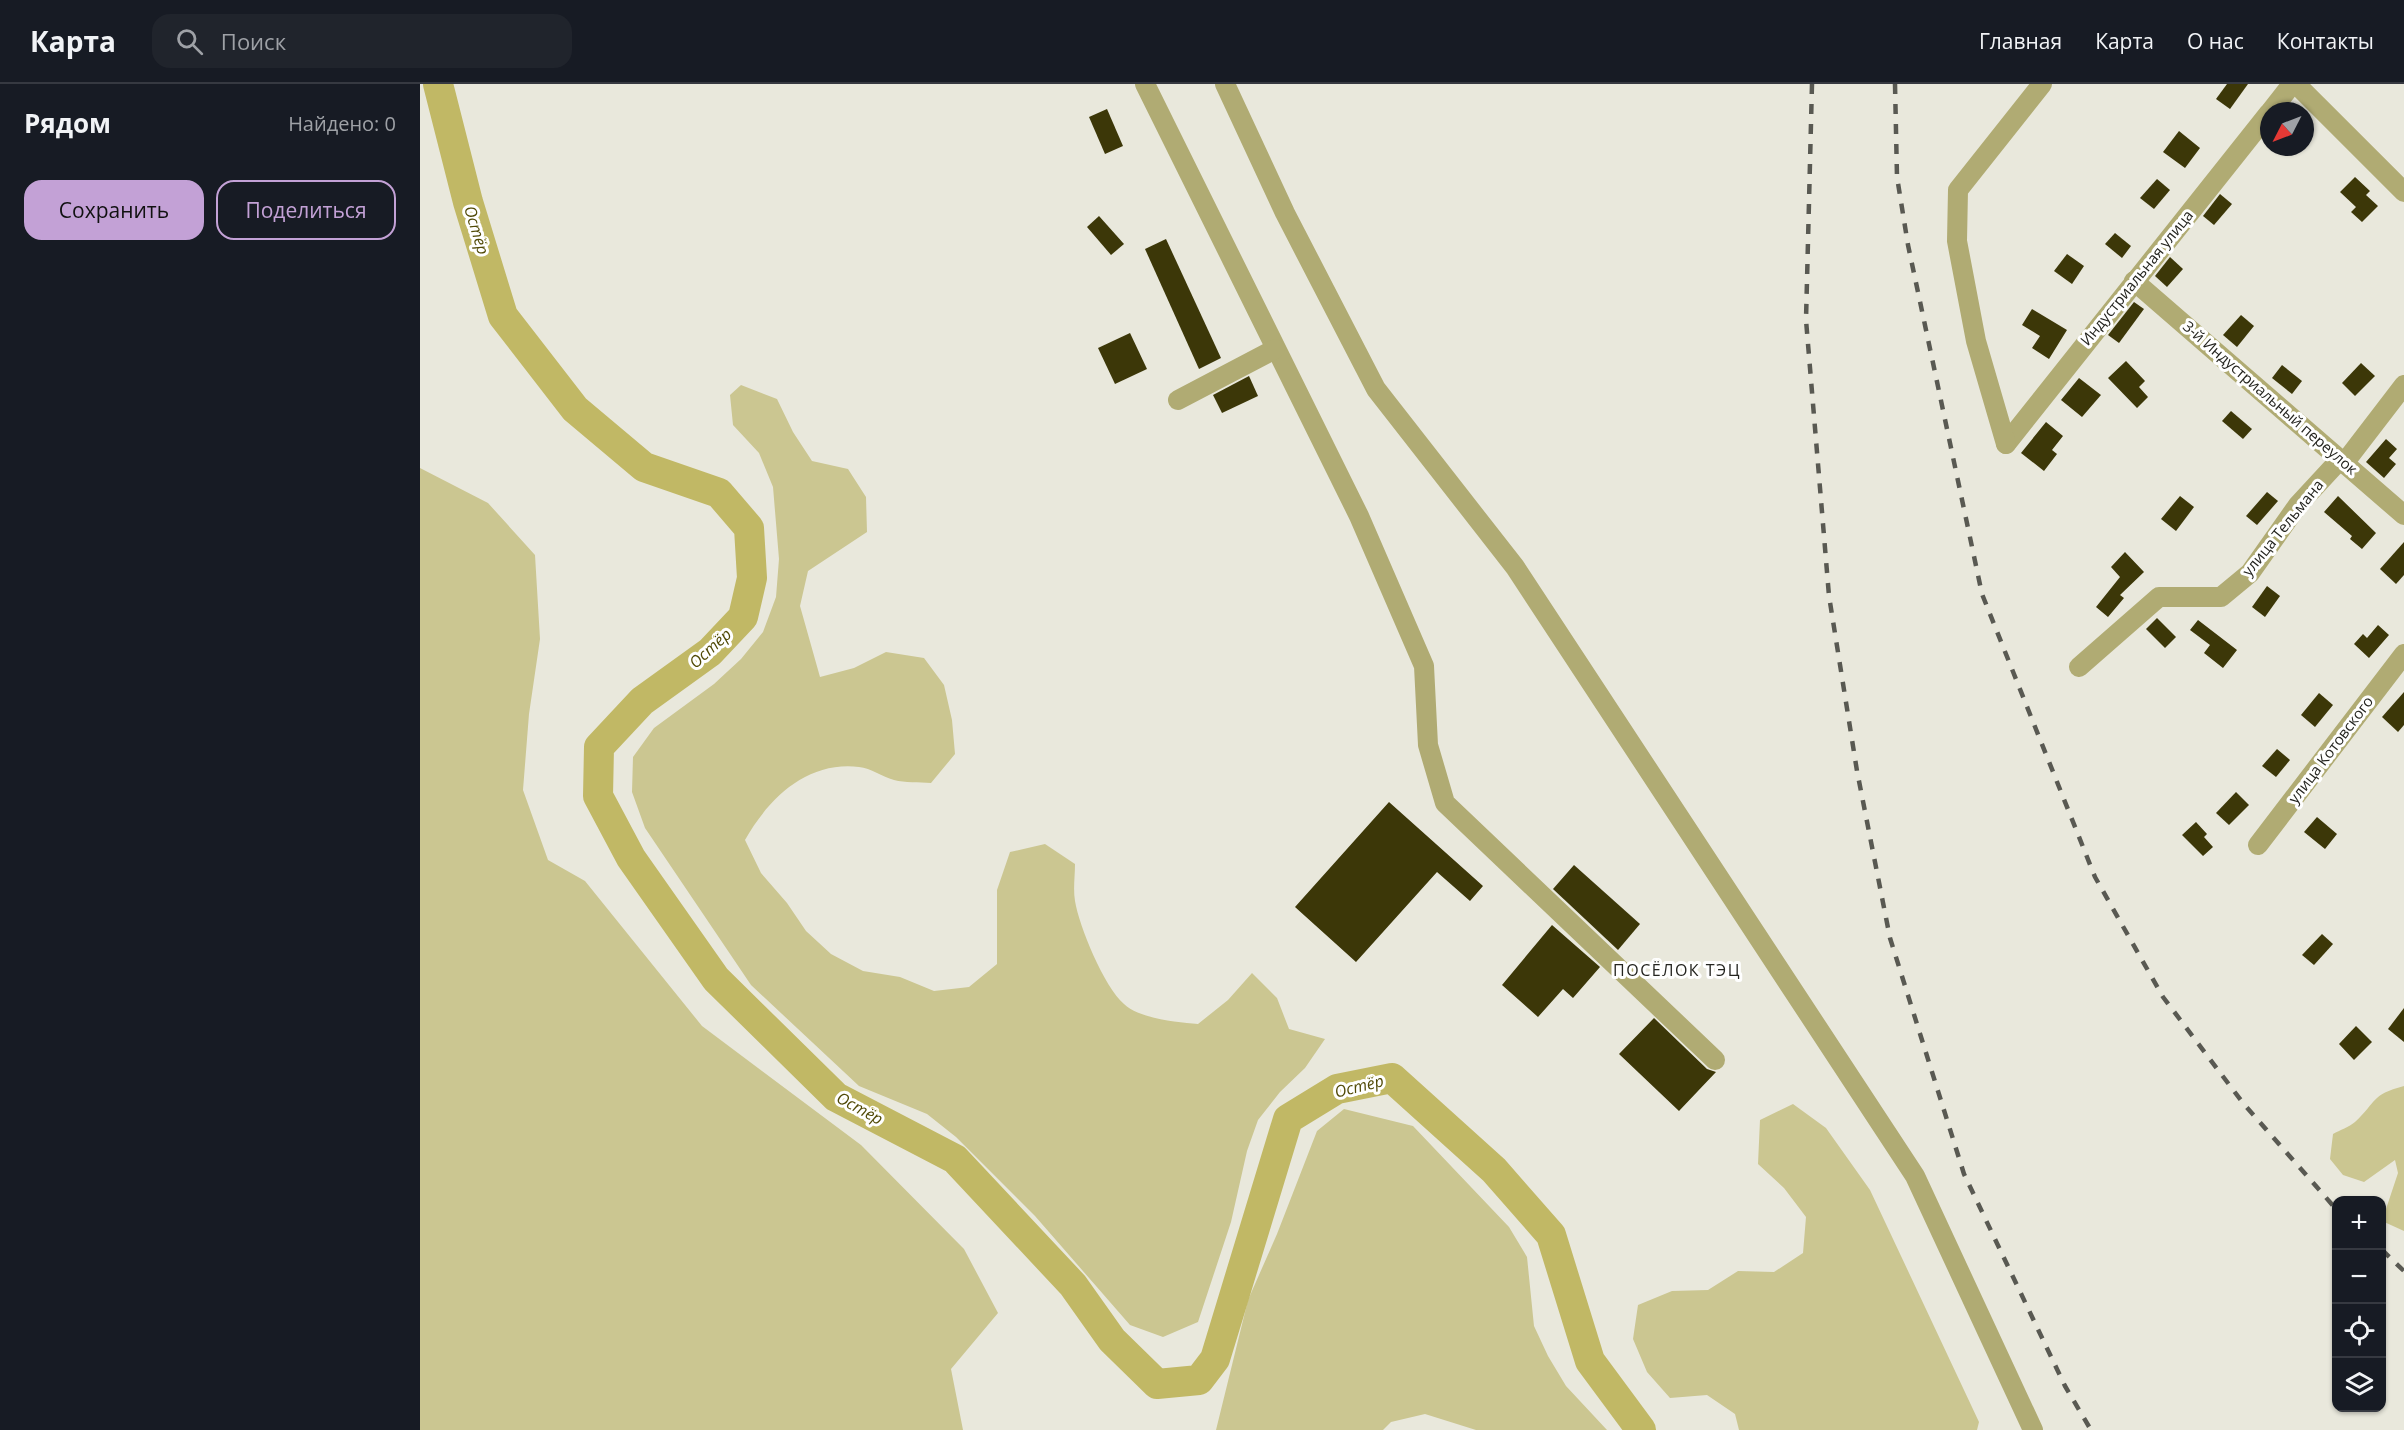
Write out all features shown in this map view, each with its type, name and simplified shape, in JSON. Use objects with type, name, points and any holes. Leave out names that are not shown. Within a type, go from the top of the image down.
[{"type":"street","points":[[1145,84],[1359,516],[1424,666],[1428,745],[1445,803],[1715,1060]]},
{"type":"street","points":[[1225,84],[1285,213],[1376,389],[1515,567],[1916,1176],[2033,1430]]},
{"type":"street","name":"Индустриальная улица","points":[[2042,84],[1958,190],[1957,241],[1976,341],[2006,444],[2260,124]]},
{"type":"street","points":[[2294,84],[2404,192]]},
{"type":"street","name":"Индустриальная улица","points":[[2279,102],[2294,84]]},
{"type":"street","name":"3-й Индустриальный переулок","points":[[2134,281],[2404,515]]},
{"type":"street","points":[[1178,400],[1275,349]]},
{"type":"street","name":"улица Тельмана","points":[[2079,667],[2159,597],[2221,597],[2250,573],[2298,505],[2336,465],[2345,462],[2404,385]]},
{"type":"street","name":"улица Котовского","points":[[2258,845],[2404,654]]},
{"type":"shaded area","points":[[741,385],[777,399],[793,432],[812,461],[848,469],[866,497],[867,532],[808,571],[800,606],[820,677],[854,668],[886,652],[924,658],[944,685],[952,720],[955,754],[931,783],[898,781],[859,767],[823,770],[806,776],[778,797],[755,825],[745,840],[761,873],[787,903],[806,931],[831,954],[863,971],[900,977],[934,991],[969,987],[997,964],[997,890],[1010,852],[1045,844],[1075,864],[1075,901],[1087,940],[1108,984],[1116,996],[1131,1009],[1159,1019],[1198,1024],[1228,1000],[1252,973],[1277,998],[1289,1029],[1325,1039],[1305,1068],[1280,1092],[1258,1120],[1247,1151],[1231,1222],[1198,1322],[1163,1337],[1130,1325],[1035,1216],[956,1137],[927,1114],[859,1086],[751,985],[645,828],[632,792],[633,757],[654,728],[714,684],[741,659],[763,632],[776,597],[779,559],[773,487],[759,453],[733,425],[730,395]]},
{"type":"shaded area","points":[[420,468],[488,503],[535,555],[540,639],[529,714],[523,790],[548,860],[585,881],[702,1026],[861,1145],[964,1249],[998,1313],[951,1369],[963,1430],[420,1430]]},
{"type":"shaded area","points":[[2404,1086],[2404,1231],[2386,1223],[2386,1209],[2398,1173],[2395,1160],[2364,1182],[2343,1175],[2330,1159],[2333,1134],[2355,1122],[2379,1096]]},
{"type":"shaded area","points":[[1793,1104],[1826,1128],[1870,1190],[1979,1422],[1977,1430],[1739,1430],[1735,1414],[1707,1395],[1670,1398],[1647,1372],[1633,1339],[1638,1305],[1672,1291],[1708,1290],[1738,1271],[1774,1272],[1803,1253],[1806,1217],[1784,1188],[1758,1164],[1760,1120]]},
{"type":"shaded area","points":[[1344,1109],[1413,1126],[1509,1227],[1527,1257],[1534,1326],[1548,1356],[1566,1386],[1607,1430],[1476,1430],[1425,1414],[1391,1422],[1383,1430],[1216,1430],[1248,1300],[1277,1234],[1317,1131]]},
{"type":"building","points":[[2227,84],[2248,84],[2230,109],[2216,99]]},
{"type":"building","points":[[1107,109],[1123,146],[1105,154],[1089,117]]},
{"type":"building","points":[[2179,131],[2200,148],[2185,168],[2163,152]]},
{"type":"building","points":[[2355,177],[2370,191],[2366,195],[2378,206],[2362,222],[2351,212],[2356,207],[2340,192]]},
{"type":"building","points":[[2157,179],[2170,190],[2154,209],[2140,198]]},
{"type":"building","points":[[2220,194],[2232,204],[2214,225],[2203,216]]},
{"type":"building","points":[[1099,216],[1124,244],[1111,255],[1087,227]]},
{"type":"building","points":[[2115,233],[2131,246],[2122,258],[2105,244]]},
{"type":"building","points":[[1166,239],[1221,358],[1199,369],[1145,249]]},
{"type":"building","points":[[2067,254],[2084,266],[2072,284],[2054,271]]},
{"type":"building","points":[[2170,257],[2183,269],[2167,287],[2155,276]]},
{"type":"building","points":[[2134,302],[2144,309],[2119,343],[2108,335]]},
{"type":"building","points":[[2032,309],[2067,330],[2049,359],[2032,348],[2040,336],[2022,325]]},
{"type":"building","points":[[2241,315],[2254,326],[2237,347],[2223,335]]},
{"type":"building","points":[[1130,333],[1147,369],[1115,384],[1098,348]]},
{"type":"building","points":[[2126,361],[2145,381],[2139,387],[2148,397],[2137,408],[2108,378]]},
{"type":"building","points":[[2361,363],[2375,376],[2355,396],[2342,383]]},
{"type":"building","points":[[2282,365],[2302,381],[2292,394],[2272,378]]},
{"type":"building","points":[[1249,376],[1258,396],[1222,413],[1213,395]]},
{"type":"building","points":[[2079,378],[2101,395],[2082,417],[2061,400]]},
{"type":"building","points":[[2231,411],[2252,429],[2243,439],[2222,421]]},
{"type":"building","points":[[2046,422],[2063,436],[2052,450],[2057,454],[2044,471],[2021,453]]},
{"type":"building","points":[[2386,439],[2397,449],[2389,458],[2396,464],[2384,478],[2366,462]]},
{"type":"building","points":[[2267,492],[2278,501],[2257,525],[2246,516]]},
{"type":"building","points":[[2180,496],[2194,507],[2176,531],[2161,519]]},
{"type":"building","points":[[2338,496],[2376,533],[2362,549],[2350,539],[2352,536],[2324,512]]},
{"type":"building","points":[[2404,542],[2404,575],[2396,584],[2380,569]]},
{"type":"building","points":[[2125,552],[2144,572],[2120,595],[2124,598],[2108,617],[2096,607],[2120,577],[2111,567]]},
{"type":"building","points":[[2267,586],[2280,596],[2265,617],[2252,607]]},
{"type":"building","points":[[2157,618],[2176,637],[2165,648],[2146,629]]},
{"type":"building","points":[[2198,620],[2237,650],[2223,668],[2204,653],[2210,645],[2190,630]]},
{"type":"building","points":[[2378,625],[2389,635],[2369,658],[2354,644],[2363,634],[2367,638]]},
{"type":"building","points":[[2404,692],[2404,725],[2398,732],[2382,717]]},
{"type":"building","points":[[2319,693],[2333,705],[2315,727],[2301,715]]},
{"type":"building","points":[[2277,749],[2290,760],[2276,777],[2262,766]]},
{"type":"building","points":[[2236,792],[2249,805],[2229,825],[2216,813]]},
{"type":"building","points":[[1389,802],[1483,886],[1470,901],[1437,872],[1356,962],[1295,907]]},
{"type":"building","points":[[2317,817],[2337,834],[2325,849],[2304,832]]},
{"type":"building","points":[[2196,822],[2207,834],[2204,837],[2213,847],[2203,856],[2182,835]]},
{"type":"building","points":[[1574,865],[1640,924],[1618,950],[1553,889]]},
{"type":"building","points":[[1552,925],[1600,967],[1573,998],[1563,989],[1538,1017],[1502,985]]},
{"type":"building","points":[[2322,934],[2333,944],[2314,965],[2302,955]]},
{"type":"building","points":[[2404,1008],[2404,1042],[2388,1029]]},
{"type":"building","points":[[1654,1018],[1707,1069],[1716,1072],[1679,1111],[1619,1054]]},
{"type":"building","points":[[2356,1026],[2372,1042],[2354,1060],[2339,1044]]},
{"type":"waterway","name":"Остёр","points":[[438,84],[468,202],[503,316],[575,409],[644,467],[719,493],[749,528],[752,578],[743,617],[710,652],[642,701],[599,747],[598,796],[631,858],[716,979],[836,1097],[955,1159],[1073,1285],[1112,1340],[1157,1384],[1199,1380],[1215,1359],[1288,1119],[1337,1089],[1392,1078],[1494,1170],[1551,1235],[1590,1361],[1641,1430]]},
{"type":"railway","points":[[1812,84],[1806,320],[1829,596],[1857,771],[1890,938],[1964,1174],[2065,1386],[2091,1430]]},
{"type":"railway","points":[[1895,84],[1897,177],[1908,245],[1982,594],[2095,877],[2163,997],[2243,1103],[2332,1204]]},
{"type":"railway","points":[[2386,1254],[2404,1271]]},
{"type":"district","name":"ПОСЁЛОК ТЭЦ","points":[[1677,970]]}]
